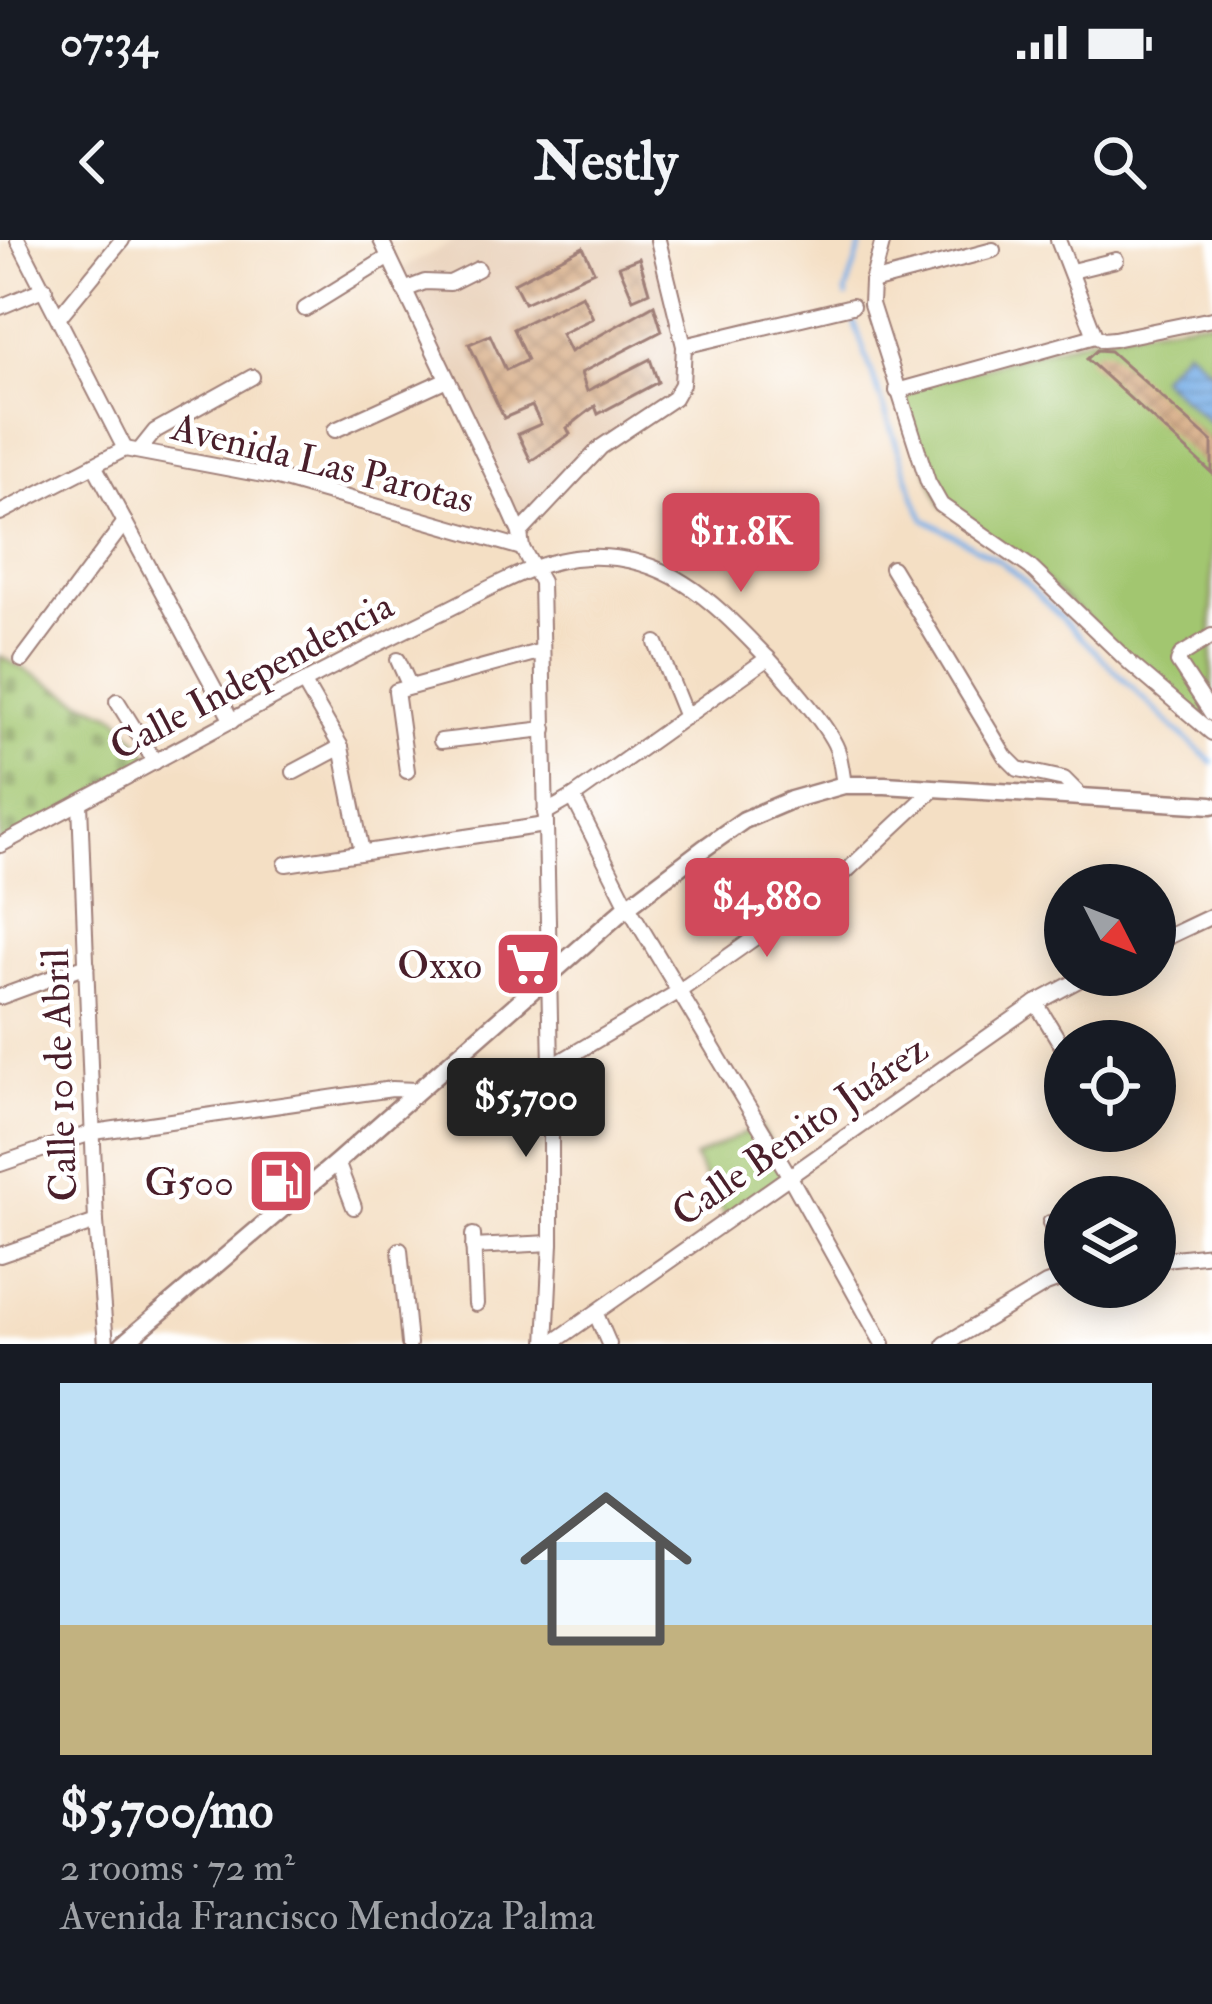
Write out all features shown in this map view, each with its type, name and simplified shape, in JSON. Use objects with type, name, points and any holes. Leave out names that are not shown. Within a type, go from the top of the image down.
[{"type":"main road","points":[[123,1344],[628,906],[744,820],[844,785],[1212,805]]},
{"type":"street","name":"Avenida Las Parotas","points":[[18,240],[132,450],[274,477],[521,541]]},
{"type":"street","points":[[58,317],[122,240]]},
{"type":"street","points":[[381,240],[535,568],[543,599],[550,1066],[548,1344]]},
{"type":"street","points":[[521,541],[601,447],[674,398],[682,384],[684,346],[658,240]]},
{"type":"street","points":[[883,240],[871,304],[928,482],[941,505],[1030,566],[1132,665],[1212,733]]},
{"type":"street","points":[[1058,240],[1095,336]]},
{"type":"street","points":[[872,282],[993,250]]},
{"type":"street","points":[[305,309],[389,257]]},
{"type":"street","points":[[1072,271],[1116,260]]},
{"type":"street","points":[[404,290],[425,282],[450,283],[478,269]]},
{"type":"street","points":[[0,307],[45,288]]},
{"type":"street","points":[[684,346],[853,306]]},
{"type":"street","points":[[897,391],[1095,336],[1114,339],[1212,319]]},
{"type":"street","points":[[0,513],[132,450],[155,431],[251,377]]},
{"type":"street","points":[[335,430],[447,379]]},
{"type":"street","points":[[94,465],[232,722]]},
{"type":"street","points":[[22,660],[125,522]]},
{"type":"street","name":"Calle Independencia","points":[[0,845],[374,645],[535,568],[586,556],[660,570],[716,605],[769,658],[830,735],[844,785]]},
{"type":"street","points":[[892,568],[1005,756],[1018,769],[1064,779],[1081,796]]},
{"type":"street","points":[[1212,636],[1181,655],[1178,662],[1212,714]]},
{"type":"street","points":[[656,643],[686,717]]},
{"type":"street","points":[[407,771],[395,691],[542,651]]},
{"type":"street","points":[[286,863],[545,819],[769,658]]},
{"type":"street","points":[[398,661],[410,687]]},
{"type":"street","points":[[304,683],[340,747],[362,852]]},
{"type":"street","points":[[117,701],[155,762]]},
{"type":"street","points":[[441,741],[545,729]]},
{"type":"street","points":[[294,772],[340,747]]},
{"type":"street","points":[[550,1066],[678,992],[838,879],[935,788]]},
{"type":"street","points":[[573,797],[628,906],[884,1344]]},
{"type":"street","name":"Calle 10 de Abril","points":[[80,803],[96,1222],[106,1344]]},
{"type":"street","points":[[1176,933],[1212,916]]},
{"type":"street","points":[[0,997],[87,965]]},
{"type":"street","name":"Calle Benito Juárez","points":[[548,1344],[1050,996]]},
{"type":"street","points":[[1036,1004],[1046,1020]]},
{"type":"street","points":[[0,1164],[94,1132],[392,1089],[416,1090]]},
{"type":"street","points":[[337,1162],[354,1207]]},
{"type":"street","points":[[0,1255],[96,1222]]},
{"type":"street","points":[[476,1304],[473,1241],[551,1243]]},
{"type":"street","points":[[400,1250],[410,1344]]},
{"type":"street","points":[[1176,1257],[1212,1254]]},
{"type":"street","points":[[945,1344],[1044,1285]]},
{"type":"street","points":[[596,1314],[609,1344]]},
{"type":"shaded area","points":[[457,240],[658,240],[684,346],[682,384],[601,447],[520,533],[396,272]]},
{"type":"green space","points":[[1212,319],[1212,733],[1030,567],[941,505],[897,391],[1095,336]]},
{"type":"green space","points":[[0,656],[118,716],[155,762],[0,845]]},
{"type":"green space","points":[[759,1126],[790,1177],[728,1221],[694,1158]]},
{"type":"water","points":[[1186,348],[1212,372],[1212,425],[1159,377]]},
{"type":"building","points":[[583,247],[594,271],[524,303],[514,283]]},
{"type":"building","points":[[639,258],[649,292],[633,299],[619,266]]},
{"type":"building","points":[[582,295],[593,318],[561,334],[570,352],[654,305],[662,331],[581,373],[587,391],[650,359],[658,382],[598,414],[595,406],[567,428],[570,434],[531,461],[518,434],[541,424],[532,406],[504,418],[469,344],[490,335],[506,370],[527,360],[513,329]]},
{"type":"building","points":[[1097,350],[1110,351],[1212,442],[1212,473],[1087,359]]},
{"type":"waterway","points":[[847,297],[863,240]]},
{"type":"waterway","points":[[852,315],[925,519],[1020,578],[1212,762]]},
{"type":"place","name":"Oxxo","points":[[528,964]]},
{"type":"place","name":"G500","points":[[281,1181]]}]
